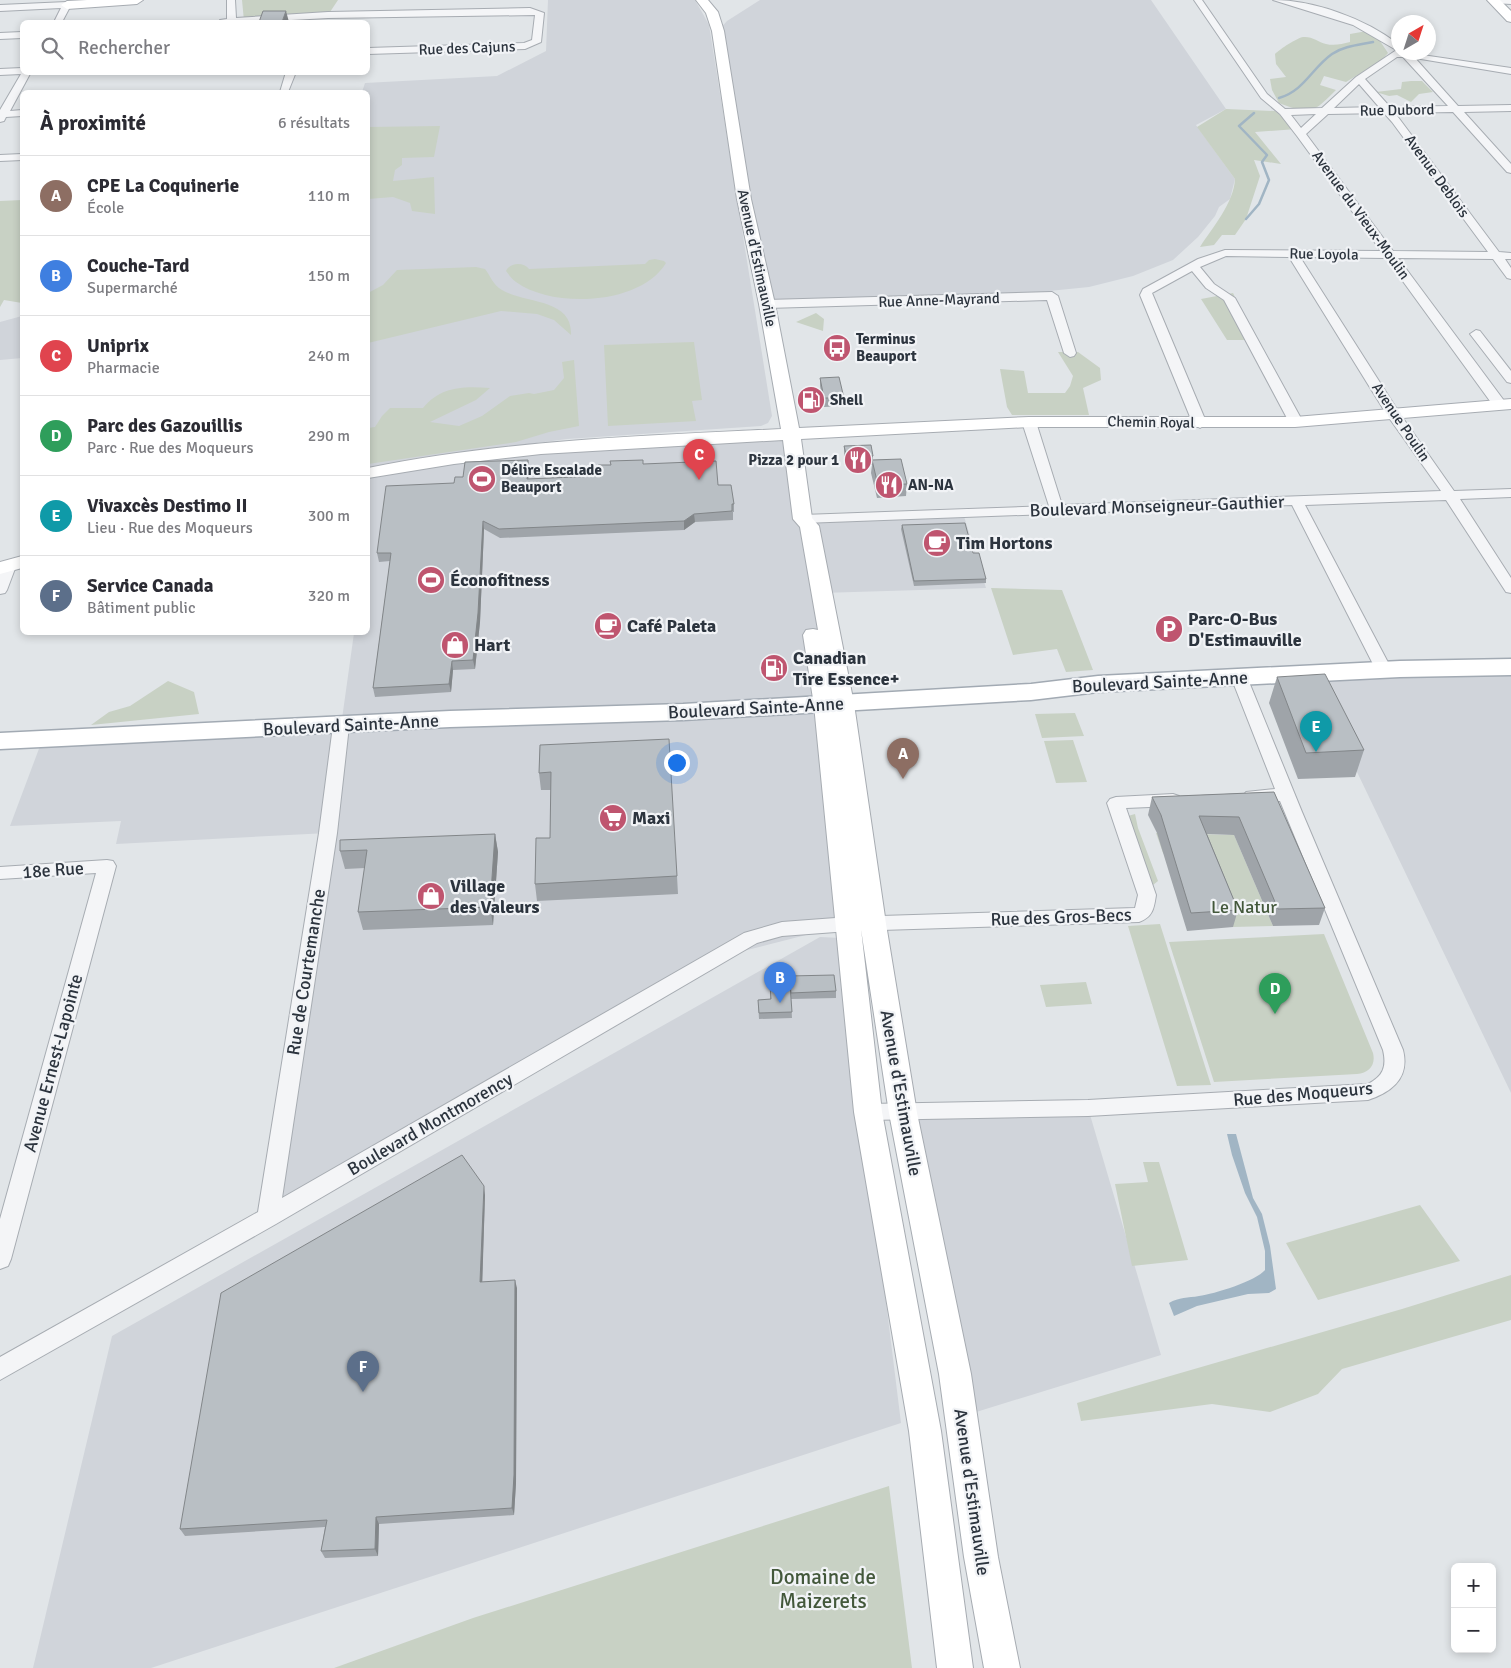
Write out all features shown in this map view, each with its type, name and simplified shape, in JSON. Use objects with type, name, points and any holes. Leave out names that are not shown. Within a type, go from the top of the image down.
[{"type":"main road","points":[[69,3],[137,0]]},
{"type":"main road","name":"Avenue d'Estimauville","points":[[702,0],[712,12],[718,31],[744,199],[767,304],[791,434],[803,519],[809,526],[834,705],[861,924],[868,1112],[925,1431],[955,1668]]},
{"type":"main road","points":[[1493,0],[1511,18]]},
{"type":"main road","name":"Chemin Royal","points":[[370,473],[555,447],[1029,422],[1080,421],[1200,424],[1296,422],[1506,405]]},
{"type":"main road","name":"Boulevard Sainte-Anne","points":[[0,741],[342,726],[450,719],[834,705],[1031,692],[1098,684],[1384,670],[1511,666]]},
{"type":"main road","name":"Avenue d'Estimauville","points":[[861,924],[903,1113],[955,1374],[981,1557],[1002,1668]]},
{"type":"street","points":[[228,20],[231,0]]},
{"type":"street","points":[[1198,0],[1264,96],[1283,112],[1301,134]]},
{"type":"street","points":[[1276,0],[1313,9],[1357,24],[1391,42]]},
{"type":"street","points":[[1493,0],[1511,1]]},
{"type":"street","points":[[0,8],[69,3]]},
{"type":"street","points":[[59,20],[69,3]]},
{"type":"street","points":[[59,20],[84,3]]},
{"type":"street","name":"Rue des Cajuns","points":[[308,19],[530,11],[540,13],[536,42],[528,46],[370,51]]},
{"type":"street","points":[[234,20],[243,17],[308,19]]},
{"type":"street","points":[[0,36],[20,35]]},
{"type":"street","name":"Avenue du Vieux-Moulin","points":[[1391,57],[1359,79],[1301,134],[1391,256],[1506,405]]},
{"type":"street","points":[[1436,57],[1511,71]]},
{"type":"street","points":[[1411,60],[1511,170]]},
{"type":"street","points":[[1499,69],[1511,83]]},
{"type":"street","points":[[0,72],[20,71]]},
{"type":"street","points":[[1,115],[25,75]]},
{"type":"street","points":[[285,90],[290,75]]},
{"type":"street","name":"Avenue Deblois","points":[[1359,79],[1386,110],[1511,276]]},
{"type":"street","name":"Rue Dubord","points":[[1283,112],[1511,108]]},
{"type":"street","points":[[1,115],[20,113]]},
{"type":"street","points":[[0,158],[20,157]]},
{"type":"street","name":"Rue Loyola","points":[[1200,424],[1146,295],[1147,291],[1202,261],[1224,253],[1511,256]]},
{"type":"street","name":"Avenue Poulin","points":[[1292,253],[1394,415],[1450,495],[1511,590]]},
{"type":"street","points":[[1194,267],[1210,286],[1229,298],[1296,422]]},
{"type":"street","name":"Rue Anne-Mayrand","points":[[767,304],[1052,296],[1070,353]]},
{"type":"street","points":[[1476,334],[1511,379]]},
{"type":"street","points":[[1029,422],[1057,510]]},
{"type":"street","name":"Boulevard Monseigneur-Gauthier","points":[[803,519],[1511,493]]},
{"type":"street","points":[[1296,500],[1384,670]]},
{"type":"street","points":[[0,590],[10,565]]},
{"type":"street","name":"Rue des Moqueurs","points":[[868,1112],[903,1113],[1088,1108],[1368,1092],[1385,1084],[1392,1076],[1396,1066],[1393,1050],[1286,795],[1239,677]]},
{"type":"street","name":"Rue de Courtemanche","points":[[268,1217],[328,833],[342,726]]},
{"type":"street","points":[[1235,797],[1286,795]]},
{"type":"street","name":"Rue des Gros-Becs","points":[[861,924],[1139,915],[1147,906],[1147,895],[1116,803],[1186,799]]},
{"type":"street","name":"18e Rue","points":[[0,873],[107,866]]},
{"type":"street","name":"Avenue Ernest-Lapointe","points":[[0,1259],[6,1211],[107,866]]},
{"type":"street","name":"Boulevard Montmorency","points":[[0,1369],[268,1217],[751,938],[782,929],[861,924]]},
{"type":"shaded area","points":[[548,0],[695,0],[709,25],[772,416],[768,423],[761,426],[567,439],[370,467],[370,90],[363,90],[365,83],[497,76],[546,51]]},
{"type":"shaded area","points":[[760,0],[1151,0],[1226,109],[1196,125],[1235,179],[1230,199],[1219,207],[1215,216],[1198,237],[1173,260],[1133,276],[1089,287],[1049,291],[1052,296],[767,304],[718,31],[727,21]]},
{"type":"shaded area","points":[[20,317],[20,358],[0,360],[0,322]]},
{"type":"shaded area","points":[[791,434],[803,519],[963,513],[986,588],[821,593],[849,924],[720,957],[268,1217],[328,833],[116,844],[121,821],[10,826],[43,738],[341,726],[354,635],[370,635],[370,473],[465,458]]},
{"type":"shaded area","points":[[1511,671],[1511,1093],[1310,674]]},
{"type":"shaded area","points":[[820,937],[841,938],[901,1423],[151,1668],[33,1668],[112,1336]]},
{"type":"shaded area","points":[[1088,1108],[1161,1355],[973,1413],[903,1113]]},
{"type":"green space","points":[[242,0],[338,0],[328,15],[244,20]]},
{"type":"green space","points":[[1367,31],[1376,35],[1388,53],[1381,61],[1346,82],[1324,76],[1320,85],[1336,90],[1316,108],[1305,110],[1279,103],[1272,90],[1270,79],[1286,77],[1276,64],[1275,54],[1277,52],[1303,37],[1332,45],[1350,42],[1350,34]]},
{"type":"green space","points":[[1422,81],[1433,92],[1419,94],[1411,102],[1397,95],[1389,96],[1376,92],[1401,89],[1402,82]]},
{"type":"green space","points":[[1226,109],[1275,111],[1297,129],[1255,132],[1281,164],[1254,160],[1260,176],[1246,219],[1235,235],[1222,235],[1214,245],[1200,247],[1227,206],[1234,188],[1235,179],[1197,127]]},
{"type":"green space","points":[[440,126],[434,157],[402,158],[402,165],[395,170],[393,181],[434,177],[435,214],[412,211],[410,203],[393,197],[370,199],[370,127]]},
{"type":"green space","points":[[20,200],[20,303],[4,300],[0,307],[0,201]]},
{"type":"green space","points":[[655,259],[666,263],[654,277],[637,287],[617,295],[596,298],[573,299],[532,291],[516,282],[506,271],[511,266],[517,264],[524,265],[529,269],[645,264],[649,260]]},
{"type":"green space","points":[[476,267],[485,269],[494,283],[502,290],[546,304],[564,314],[570,323],[571,335],[554,320],[537,314],[501,311],[370,343],[370,292],[383,285],[397,270]]},
{"type":"green space","points":[[1233,293],[1256,340],[1227,340],[1201,299]]},
{"type":"green space","points":[[816,313],[824,319],[823,331],[796,322]]},
{"type":"green space","points":[[694,342],[702,400],[692,401],[696,421],[608,426],[604,345]]},
{"type":"green space","points":[[1058,352],[1078,352],[1100,368],[1101,380],[1083,388],[1089,415],[1012,415],[1007,407],[1000,369],[1024,371],[1028,393],[1065,393],[1070,386],[1073,376]]},
{"type":"green space","points":[[574,360],[579,426],[549,432],[516,442],[370,464],[370,428],[375,427],[390,408],[423,408],[437,395],[445,391],[471,387],[490,388],[476,400],[430,422],[459,426],[482,416],[510,396],[554,390],[564,378],[562,362]]},
{"type":"green space","points":[[991,588],[1062,590],[1093,670],[1066,672],[1057,649],[1013,655]]},
{"type":"green space","points":[[168,681],[194,692],[199,714],[91,725],[109,712],[130,706]]},
{"type":"green space","points":[[1075,713],[1084,736],[1042,738],[1035,714]]},
{"type":"green space","points":[[1073,740],[1087,782],[1056,783],[1044,741]]},
{"type":"green space","points":[[1135,814],[1138,828],[1158,881],[1153,885],[1128,816]]},
{"type":"green space","name":"Le Natur","points":[[1156,833],[1234,835],[1273,926],[1233,927],[1163,853]]},
{"type":"green space","points":[[1160,924],[1211,1085],[1177,1086],[1128,926]]},
{"type":"green space","points":[[1324,934],[1373,1053],[1374,1057],[1371,1068],[1357,1074],[1214,1082],[1169,942]]},
{"type":"green space","points":[[1086,982],[1092,1004],[1046,1007],[1040,985]]},
{"type":"green space","points":[[1143,1162],[1159,1162],[1188,1260],[1132,1266],[1115,1184],[1148,1182]]},
{"type":"green space","points":[[1420,1205],[1460,1261],[1318,1300],[1286,1243]]},
{"type":"green space","points":[[1511,1275],[1511,1320],[1342,1369],[1318,1394],[1270,1412],[1212,1404],[1081,1421],[1077,1403],[1402,1309]]},
{"type":"green space","name":"Domaine de Maizerets","points":[[889,1486],[912,1668],[334,1668],[473,1618]]},
{"type":"water","points":[[1227,1134],[1236,1134],[1253,1198],[1262,1214],[1270,1246],[1276,1289],[1269,1293],[1248,1294],[1197,1306],[1174,1316],[1169,1303],[1224,1290],[1244,1283],[1265,1270],[1265,1251],[1257,1217],[1245,1193]]},
{"type":"building","points":[[263,11],[286,11],[283,20],[260,20]]},
{"type":"building","points":[[839,377],[844,398],[824,398],[820,378]]},
{"type":"building","points":[[871,445],[873,456],[847,458],[844,446]]},
{"type":"building","points":[[901,459],[907,484],[878,485],[872,460]]},
{"type":"building","points":[[528,460],[527,479],[597,476],[598,465],[611,465],[610,461],[643,460],[643,464],[716,461],[718,485],[731,485],[734,504],[732,504],[732,511],[694,514],[684,521],[499,529],[483,521],[478,613],[473,660],[452,661],[449,684],[373,688],[391,553],[377,553],[386,486],[454,483],[455,477],[463,477],[465,462]]},
{"type":"building","name":"Tim Hortons","points":[[965,523],[973,553],[979,553],[986,579],[914,581],[902,525]]},
{"type":"building","points":[[1325,674],[1364,750],[1306,753],[1277,677]]},
{"type":"building","name":"Maxi","points":[[669,739],[677,876],[535,884],[536,838],[550,838],[551,772],[539,773],[540,745]]},
{"type":"building","points":[[1274,792],[1325,908],[1278,909],[1239,817],[1199,816],[1238,910],[1191,913],[1161,815],[1152,797]]},
{"type":"building","name":"Village des Valeurs","points":[[495,834],[490,907],[358,912],[367,850],[340,851],[340,840]]},
{"type":"building","points":[[834,975],[836,991],[791,993],[789,976]]},
{"type":"building","points":[[790,985],[792,1012],[759,1013],[758,1000],[771,999],[770,986]]},
{"type":"building","points":[[462,1155],[484,1186],[480,1282],[515,1280],[514,1475],[512,1508],[376,1517],[375,1549],[321,1551],[327,1520],[180,1529],[221,1293]]},
{"type":"waterway","points":[[1279,98],[1295,90],[1325,60],[1337,51],[1373,42]]},
{"type":"waterway","points":[[1246,219],[1259,204],[1269,180],[1262,162],[1267,155],[1239,126],[1254,113]]},
{"type":"place","name":"Terminus Beauport","points":[[837,348]]},
{"type":"place","name":"Shell","points":[[811,400]]},
{"type":"place","name":"Pizza 2 pour 1","points":[[858,460]]},
{"type":"place","name":"Délire Escalade Beauport","points":[[482,479]]},
{"type":"place","name":"Uniprix","points":[[699,480]]},
{"type":"place","name":"AN-NA","points":[[889,485]]},
{"type":"place","name":"Tim Hortons","points":[[937,543]]},
{"type":"place","name":"Éconofitness","points":[[431,580]]},
{"type":"place","name":"Café Paleta","points":[[608,626]]},
{"type":"place","name":"Parc-O-Bus D'Estimauville","points":[[1169,629]]},
{"type":"place","name":"Hart","points":[[455,645]]},
{"type":"place","name":"Canadian Tire Essence+","points":[[774,668]]},
{"type":"place","name":"Vivaxcès Destimo II","points":[[1316,752]]},
{"type":"place","name":"CPE La Coquinerie","points":[[903,779]]},
{"type":"place","name":"Maxi","points":[[613,818]]},
{"type":"place","name":"Village des Valeurs","points":[[431,896]]},
{"type":"place","name":"Couche-Tard","points":[[780,1003]]},
{"type":"place","name":"Parc des Gazouillis","points":[[1275,1014]]},
{"type":"place","name":"Service Canada","points":[[363,1392]]}]
